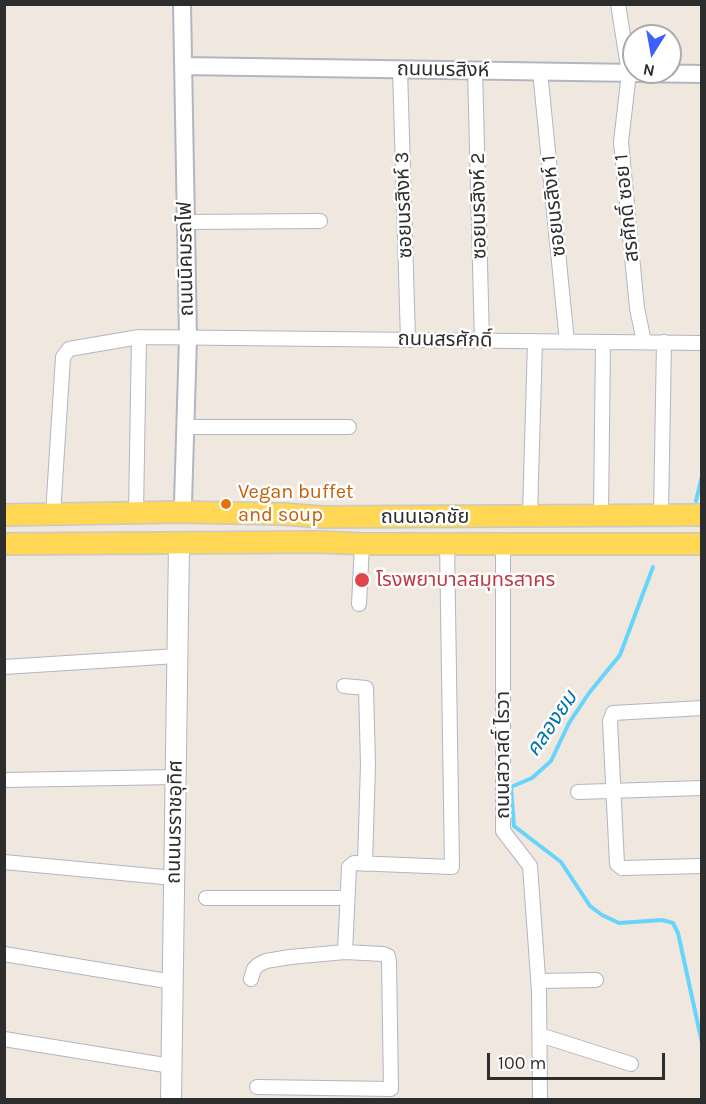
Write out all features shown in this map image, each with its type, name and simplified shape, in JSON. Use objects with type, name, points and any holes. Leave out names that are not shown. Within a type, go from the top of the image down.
[{"type":"main road","name":"ถนนเอกชัย","points":[[4,515],[179,512],[322,517],[702,514]]},
{"type":"main road","points":[[179,512],[179,544]]},
{"type":"main road","name":"ถนนเอกชัย","points":[[4,544],[321,542],[702,544]]},
{"type":"main road","name":"ถนนนรราชอุทิศ","points":[[171,1100],[179,544]]},
{"type":"street","name":"ถนนนิคมรถไฟ","points":[[179,512],[183,503],[188,338],[182,4]]},
{"type":"street","name":"สรศักดิ์ ซอย 1","points":[[618,4],[622,29]]},
{"type":"street","name":"ถนนนรสิงห์","points":[[184,66],[622,73]]},
{"type":"street","name":"ซอยนรสิงห์ 3","points":[[400,69],[408,340]]},
{"type":"street","name":"ซอยนรสิงห์ 2","points":[[475,70],[482,341]]},
{"type":"street","name":"ซอยนรสิงห์ 1","points":[[540,71],[567,342]]},
{"type":"street","name":"ถนนนรสิงห์","points":[[682,74],[702,74]]},
{"type":"street","name":"สรศักดิ์ ซอย 1","points":[[628,84],[621,142],[637,308],[644,342]]},
{"type":"street","points":[[185,222],[320,221]]},
{"type":"street","points":[[136,513],[139,337]]},
{"type":"street","name":"ถนนสรศักดิ์","points":[[53,514],[64,354],[69,349],[139,337],[702,343]]},
{"type":"street","points":[[530,514],[535,341]]},
{"type":"street","points":[[601,514],[603,342]]},
{"type":"street","points":[[661,514],[664,342]]},
{"type":"street","points":[[185,427],[349,427]]},
{"type":"street","points":[[345,952],[349,867],[354,863],[452,867],[447,543]]},
{"type":"street","points":[[359,604],[362,544]]},
{"type":"street","name":"ถนนสวาสดิ์ ไรวา","points":[[503,544],[503,831],[530,866],[538,981],[540,1100]]},
{"type":"street","points":[[4,667],[177,656]]},
{"type":"street","points":[[344,686],[366,688],[368,764],[366,864]]},
{"type":"street","points":[[702,708],[613,713],[610,721],[617,864],[619,867],[702,866]]},
{"type":"street","points":[[4,780],[176,777]]},
{"type":"street","points":[[578,792],[702,788]]},
{"type":"street","points":[[4,862],[174,878]]},
{"type":"street","points":[[206,898],[347,898]]},
{"type":"street","points":[[251,979],[254,969],[266,961],[345,952],[388,956],[391,1089],[257,1087]]},
{"type":"street","points":[[4,954],[173,982]]},
{"type":"street","points":[[538,981],[596,980]]},
{"type":"street","points":[[540,1035],[631,1064]]},
{"type":"street","points":[[4,1039],[171,1066]]},
{"type":"waterway","name":"คลองยม","points":[[696,501],[702,476]]},
{"type":"waterway","name":"คลองยม","points":[[653,567],[620,655],[589,693],[569,723],[551,761],[532,778],[511,787],[514,826],[561,862],[590,906],[602,915],[619,923],[662,920],[673,923],[678,933],[702,1043]]},
{"type":"place","name":"Vegan buffet and soup","points":[[226,504]]},
{"type":"place","name":"โรงพยาบาลสมุทรสาคร","points":[[362,580]]}]
